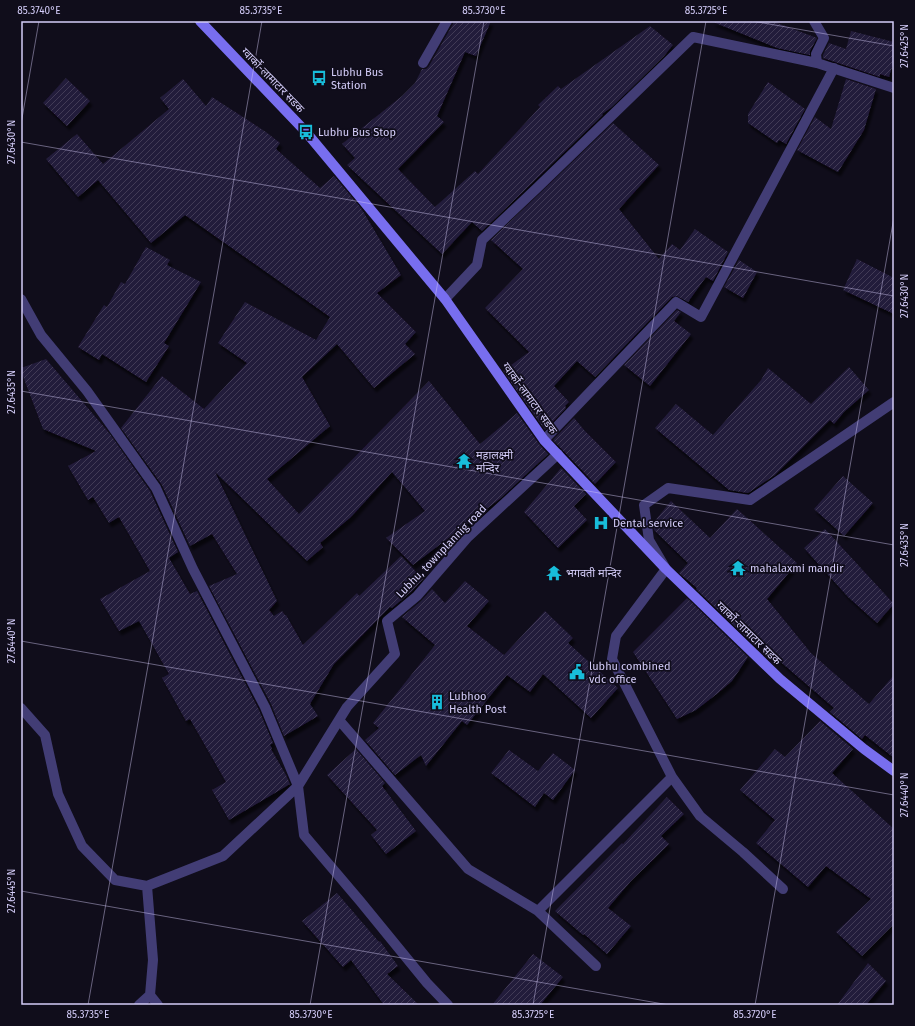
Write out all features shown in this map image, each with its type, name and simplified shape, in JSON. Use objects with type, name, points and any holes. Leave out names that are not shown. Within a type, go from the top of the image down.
[{"type":"main road","name":"ग्वार्को-लामाटार सडक","points":[[200,21],[306,132],[445,299],[544,440],[666,569],[780,679],[864,749],[894,771]]},
{"type":"street","points":[[423,63],[447,21]]},
{"type":"street","points":[[814,21],[824,38],[816,54],[817,63]]},
{"type":"street","points":[[445,299],[477,265],[482,240],[693,37],[817,63],[894,88]]},
{"type":"street","points":[[544,440],[676,302],[701,317],[834,68]]},
{"type":"street","points":[[21,299],[41,335],[87,391],[156,488],[194,569],[265,707],[298,786],[304,835],[427,983],[448,1005]]},
{"type":"street","points":[[783,889],[743,852],[700,816],[672,777],[612,659],[616,636],[666,569],[649,540],[644,505],[668,488],[750,500],[894,402]]},
{"type":"street","name":"Lubhu, townplannig road","points":[[147,886],[223,856],[298,786],[347,707],[394,654],[387,621],[417,596],[468,537],[558,454]]},
{"type":"street","points":[[21,708],[45,735],[58,794],[82,846],[115,880],[147,886],[153,960],[150,994],[139,1005]]},
{"type":"street","points":[[339,720],[468,869],[538,911],[596,966]]},
{"type":"street","points":[[538,911],[672,777]]},
{"type":"street","points":[[150,994],[158,1005]]},
{"type":"building","points":[[453,21],[491,21],[476,56],[465,52],[437,116],[444,122],[398,169],[435,207],[475,171],[478,174],[540,107],[538,105],[558,86],[561,89],[650,26],[673,45],[664,56],[612,107],[602,114],[603,115],[482,231],[472,222],[442,254],[347,165],[355,158],[342,144],[402,96],[415,83],[422,69],[426,69],[429,66],[453,24]]},
{"type":"building","points":[[713,21],[772,21],[817,38],[810,51],[810,55],[777,48]]},
{"type":"building","points":[[851,31],[894,42],[894,60],[889,77],[880,74],[880,77],[823,58],[829,43],[846,49]]},
{"type":"building","points":[[66,78],[90,101],[67,126],[43,103]]},
{"type":"building","points":[[183,79],[206,106],[212,97],[266,132],[280,143],[276,149],[320,188],[334,176],[361,208],[401,275],[377,293],[416,332],[405,344],[415,354],[374,388],[337,344],[302,377],[330,426],[267,479],[299,514],[429,381],[480,444],[517,413],[548,454],[501,498],[413,565],[386,538],[425,511],[392,472],[351,517],[320,543],[323,547],[307,561],[215,472],[277,601],[269,610],[274,616],[282,611],[286,615],[303,645],[357,593],[359,596],[401,556],[423,579],[412,591],[392,608],[390,607],[334,664],[310,704],[318,716],[284,736],[271,704],[209,586],[237,574],[212,534],[190,546],[162,485],[121,428],[162,376],[204,409],[247,363],[218,343],[245,302],[316,340],[330,317],[185,215],[151,243],[98,180],[78,197],[46,159],[77,134],[103,164],[169,109],[160,98]]},
{"type":"building","points":[[846,79],[876,89],[864,130],[838,172],[797,150],[815,117],[831,129]]},
{"type":"building","points":[[768,82],[805,109],[786,144],[779,140],[777,143],[748,123],[748,114]]},
{"type":"building","points":[[613,123],[659,165],[619,209],[659,259],[672,244],[680,250],[695,229],[728,252],[713,281],[706,277],[688,302],[677,296],[672,297],[595,377],[577,361],[554,386],[569,402],[565,406],[566,408],[545,430],[503,371],[529,352],[485,308],[523,269],[491,240]]},
{"type":"building","points":[[146,247],[170,260],[167,265],[201,282],[164,343],[169,346],[146,382],[102,354],[99,360],[78,347],[104,305],[107,307],[121,282],[125,284]]},
{"type":"building","points":[[857,259],[894,278],[894,314],[843,290]]},
{"type":"building","points":[[739,260],[757,272],[743,298],[724,287]]},
{"type":"building","points":[[677,310],[681,312],[674,321],[691,334],[650,386],[624,365]]},
{"type":"building","points":[[46,359],[110,434],[150,491],[178,552],[169,558],[190,594],[197,591],[259,710],[273,743],[270,745],[272,748],[271,749],[290,784],[229,820],[212,790],[226,782],[190,719],[186,721],[162,678],[169,674],[139,621],[119,631],[100,599],[150,571],[119,517],[109,523],[93,497],[88,500],[68,466],[96,451],[43,429],[21,368]]},
{"type":"building","points":[[849,367],[869,390],[844,412],[834,424],[830,420],[775,475],[748,493],[729,490],[655,428],[676,404],[713,435],[761,380],[768,368],[811,404]]},
{"type":"building","points":[[574,418],[616,462],[595,484],[553,440]]},
{"type":"building","points":[[561,468],[586,494],[574,506],[587,520],[558,548],[524,512]]},
{"type":"building","points":[[843,476],[873,503],[844,536],[814,509]]},
{"type":"building","points":[[671,501],[710,538],[737,509],[797,563],[767,599],[811,653],[869,704],[894,675],[894,758],[865,735],[862,739],[830,712],[834,708],[776,658],[759,640],[755,646],[696,589],[697,588],[679,573],[688,563],[654,530],[653,523]]},
{"type":"building","points":[[825,529],[894,604],[877,623],[848,597],[804,548]]},
{"type":"building","points":[[465,581],[489,601],[467,626],[504,655],[545,611],[573,638],[568,643],[618,688],[591,718],[543,674],[530,692],[507,675],[467,725],[462,721],[426,766],[421,755],[395,775],[365,740],[379,728],[373,723],[435,645],[402,617],[421,601],[432,589],[445,603]]},
{"type":"building","points":[[687,598],[748,657],[732,681],[696,710],[677,719],[633,652]]},
{"type":"building","points":[[820,721],[853,749],[832,773],[894,829],[894,924],[862,956],[836,932],[871,899],[826,866],[808,887],[756,843],[775,820],[740,790],[775,749],[785,757]]},
{"type":"building","points":[[356,749],[385,783],[382,786],[416,831],[386,854],[371,835],[377,830],[327,775]]},
{"type":"building","points":[[509,750],[538,771],[553,753],[575,770],[553,800],[544,793],[535,807],[491,773]]},
{"type":"building","points":[[667,797],[684,814],[661,836],[669,844],[631,881],[608,908],[631,926],[607,954],[555,911],[622,843],[623,844]]},
{"type":"building","points":[[337,893],[379,942],[380,941],[398,966],[387,974],[419,1005],[384,1005],[351,960],[343,967],[302,921]]},
{"type":"building","points":[[533,954],[563,977],[540,1005],[492,1005]]},
{"type":"building","points":[[868,963],[886,981],[866,1005],[837,1005]]},
{"type":"place","name":"Lubhu Bus Station","points":[[319,78]]},
{"type":"place","name":"Lubhu Bus Stop","points":[[306,132]]},
{"type":"place","name":"महालक्ष्मी मन्दिर","points":[[464,461]]},
{"type":"place","name":"Dental service","points":[[601,523]]},
{"type":"place","name":"mahalaxmi mandir","points":[[738,568]]},
{"type":"place","name":"भगवती मन्दिर","points":[[554,573]]},
{"type":"place","name":"lubhu combined vdc office","points":[[577,672]]},
{"type":"place","name":"Lubhoo Health Post","points":[[437,702]]}]
